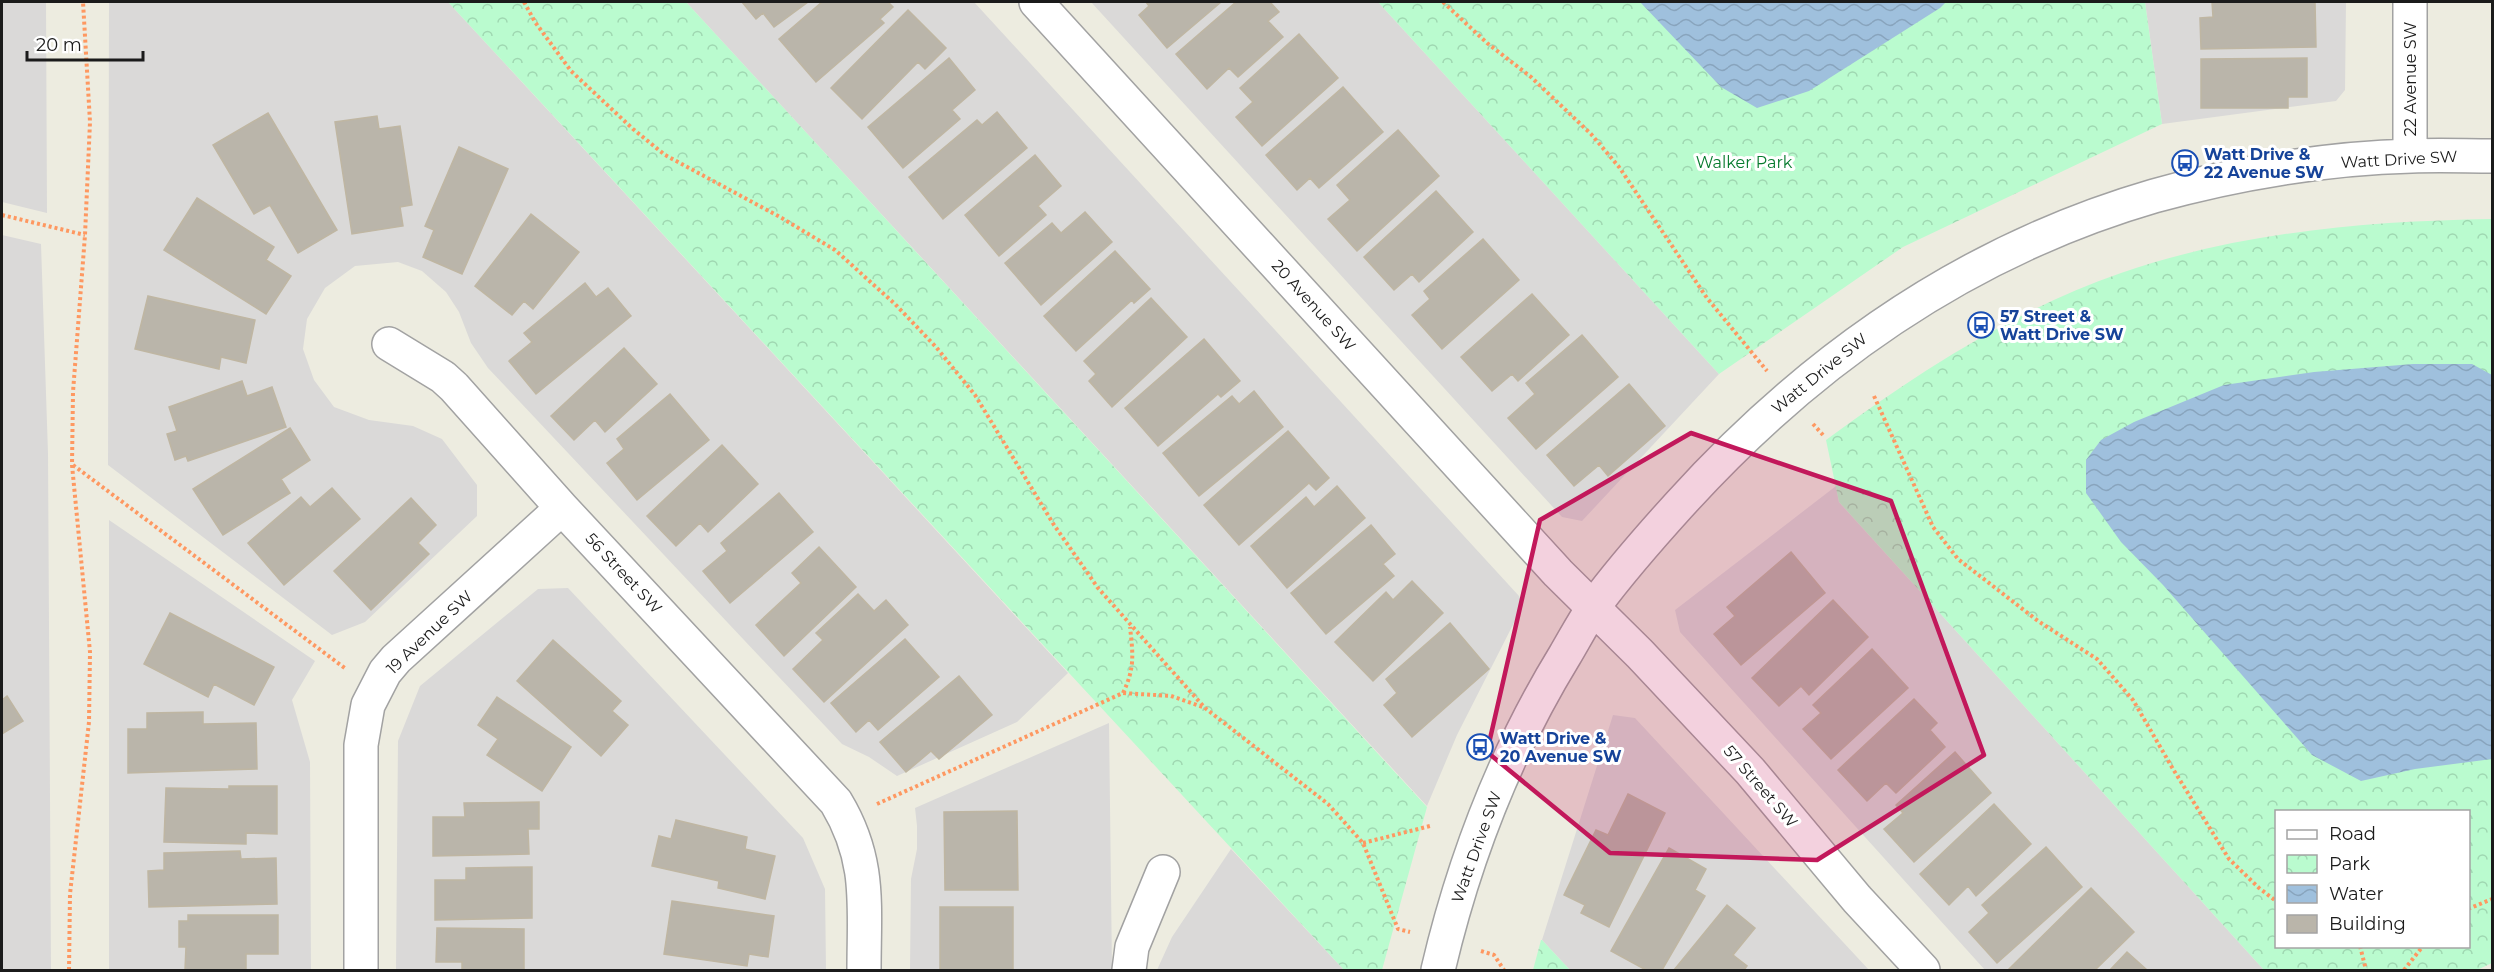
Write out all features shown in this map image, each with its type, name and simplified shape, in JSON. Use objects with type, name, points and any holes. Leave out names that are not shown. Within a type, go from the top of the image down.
[{"type":"street","name":"20 Avenue SW","points":[[1036,2],[1558,573],[1594,607]]},
{"type":"street","name":"22 Avenue SW","points":[[2410,2],[2410,156]]},
{"type":"street","name":"Watt Drive SW","points":[[1438,970],[1464,871],[1493,795],[1525,725],[1594,607],[1647,540],[1742,438],[1828,363],[1886,321],[1936,290],[2042,236],[2153,196],[2268,171],[2410,156],[2493,156]]},
{"type":"street","name":"56 Street SW","points":[[389,344],[443,377],[454,387],[562,508],[825,788],[846,818],[855,837],[862,861],[864,970]]},
{"type":"street","name":"19 Avenue SW","points":[[361,970],[362,745],[368,705],[375,688],[396,659],[562,508]]},
{"type":"street","name":"57 Street SW","points":[[1594,607],[1750,771],[1857,899],[1923,970]]},
{"type":"street","points":[[1129,970],[1132,947],[1163,872]]},
{"type":"path","points":[[69,970],[70,894],[89,722],[90,652],[72,465],[73,381],[85,235],[90,122],[83,2]]},
{"type":"path","points":[[524,2],[535,22],[572,71],[664,155],[780,217],[834,250],[895,304],[936,347],[975,395],[1054,525],[1098,588],[1205,708],[1328,804],[1363,843],[1398,929],[1412,933]]},
{"type":"path","points":[[1443,2],[1487,43],[1538,84],[1591,134],[1619,167],[1707,298],[1770,375]]},
{"type":"path","points":[[2,215],[85,235]]},
{"type":"path","points":[[1874,396],[1933,527],[1958,559],[2038,621],[2097,659],[2133,700],[2173,770],[2229,859],[2259,888],[2275,900]]},
{"type":"path","points":[[72,465],[375,688]]},
{"type":"path","points":[[1123,693],[1132,674],[1130,626]]},
{"type":"path","points":[[846,818],[1123,693],[1171,696],[1205,708]]},
{"type":"path","points":[[1363,843],[1430,826]]},
{"type":"path","points":[[2470,909],[2493,898]]},
{"type":"path","points":[[2360,948],[2366,970]]},
{"type":"path","points":[[2404,970],[2421,948]]},
{"type":"path","points":[[1478,950],[1494,955],[1503,970]]},
{"type":"highlighted area","points":[[1691,433],[1891,501],[1984,755],[1817,860],[1610,853],[1487,752],[1540,520]]},
{"type":"shaded area","points":[[2,2],[46,2],[47,213],[2,202]]},
{"type":"shaded area","points":[[109,2],[448,2],[1068,673],[1017,722],[897,776],[869,757],[842,744],[488,368],[471,343],[459,312],[446,292],[422,271],[398,262],[355,266],[325,288],[307,319],[303,349],[314,380],[334,407],[369,420],[413,426],[442,439],[477,485],[477,516],[365,622],[332,635],[108,465]]},
{"type":"shaded area","points":[[686,2],[974,2],[1519,596],[1523,605],[1457,735],[1427,806]]},
{"type":"shaded area","points":[[1091,2],[1378,2],[1719,374],[1582,521],[1562,517]]},
{"type":"shaded area","points":[[2145,2],[2346,2],[2345,90],[2336,101],[2162,124]]},
{"type":"shaded area","points":[[2,235],[41,244],[48,453],[51,970],[2,970]]},
{"type":"shaded area","points":[[1836,486],[1839,502],[2264,970],[1985,970],[1680,632],[1675,610]]},
{"type":"shaded area","points":[[109,520],[315,661],[292,700],[310,762],[311,970],[109,970]]},
{"type":"shaded area","points":[[568,588],[803,838],[825,889],[826,970],[396,970],[398,741],[420,686],[538,589]]},
{"type":"shaded area","points":[[1613,715],[1635,718],[1869,970],[1570,970],[1542,940]]},
{"type":"shaded area","points":[[1109,723],[1112,970],[910,970],[911,879],[917,849],[915,808]]},
{"type":"shaded area","points":[[1231,849],[1344,970],[1157,970],[1172,937]]},
{"type":"green space","points":[[448,2],[686,2],[1427,807],[1382,970],[1344,970]]},
{"type":"green space","name":"Walker Park","points":[[1378,2],[2145,2],[2162,124],[1903,247],[1719,374]]},
{"type":"green space","points":[[2492,219],[2492,963],[2477,970],[2264,970],[1839,502],[1826,440],[1895,391],[1967,345],[2081,288],[2166,259],[2258,238],[2304,231],[2398,223]]},
{"type":"green space","points":[[1542,940],[1570,970],[1533,970]]},
{"type":"water","points":[[1640,2],[1946,2],[1809,91],[1757,108],[1721,87]]},
{"type":"water","points":[[2413,364],[2472,364],[2492,375],[2492,759],[2415,769],[2361,781],[2312,755],[2163,585],[2121,542],[2086,493],[2086,460],[2101,440],[2134,422],[2224,385],[2314,372]]},
{"type":"building","points":[[742,2],[808,2],[774,27],[763,13],[756,19]]},
{"type":"building","points":[[822,2],[888,2],[893,7],[880,19],[884,23],[816,82],[779,39]]},
{"type":"building","points":[[1146,2],[1221,2],[1167,48],[1139,15],[1149,6]]},
{"type":"building","points":[[1236,2],[1270,2],[1279,12],[1268,21],[1283,37],[1238,77],[1229,68],[1207,89],[1176,54]]},
{"type":"building","points":[[2212,2],[2315,2],[2316,47],[2201,49],[2200,18],[2213,17]]},
{"type":"building","points":[[908,10],[946,48],[925,69],[918,62],[862,119],[831,88]]},
{"type":"building","points":[[1299,34],[1338,78],[1262,146],[1236,117],[1253,102],[1240,88]]},
{"type":"building","points":[[949,58],[975,90],[952,110],[960,119],[903,168],[868,127]]},
{"type":"building","points":[[2307,58],[2307,97],[2288,97],[2288,108],[2201,108],[2201,59]]},
{"type":"building","points":[[1343,87],[1383,132],[1319,188],[1310,178],[1297,190],[1266,155]]},
{"type":"building","points":[[997,112],[1027,148],[943,219],[909,177],[977,120],[982,125]]},
{"type":"building","points":[[268,113],[337,230],[298,253],[270,205],[254,214],[213,145]]},
{"type":"building","points":[[377,116],[379,129],[400,126],[412,205],[400,207],[403,226],[352,234],[335,122]]},
{"type":"building","points":[[1398,130],[1439,176],[1357,251],[1328,219],[1350,200],[1337,185]]},
{"type":"building","points":[[459,147],[508,169],[462,274],[423,257],[434,230],[425,226]]},
{"type":"building","points":[[1035,155],[1061,186],[1038,206],[1046,215],[999,256],[965,215]]},
{"type":"building","points":[[1436,191],[1473,232],[1419,282],[1412,274],[1394,290],[1364,257]]},
{"type":"building","points":[[197,198],[274,247],[266,260],[291,276],[266,314],[164,250]]},
{"type":"building","points":[[1085,212],[1112,242],[1041,305],[1005,263],[1052,223],[1061,233]]},
{"type":"building","points":[[531,214],[579,252],[533,309],[524,301],[512,315],[475,286]]},
{"type":"building","points":[[1483,239],[1519,280],[1442,349],[1412,315],[1430,299],[1424,291]]},
{"type":"building","points":[[1115,251],[1150,289],[1134,303],[1132,300],[1076,351],[1044,316]]},
{"type":"building","points":[[585,283],[596,297],[608,288],[631,316],[536,394],[509,361],[532,342],[524,333]]},
{"type":"building","points":[[1532,294],[1569,335],[1518,381],[1512,374],[1492,391],[1461,357]]},
{"type":"building","points":[[148,296],[255,320],[246,363],[221,357],[219,369],[135,349]]},
{"type":"building","points":[[1151,298],[1187,337],[1112,407],[1089,381],[1096,374],[1084,361]]},
{"type":"building","points":[[1582,335],[1618,377],[1536,449],[1508,418],[1535,394],[1526,383]]},
{"type":"building","points":[[1204,339],[1240,381],[1221,397],[1218,394],[1158,446],[1125,408]]},
{"type":"building","points":[[624,348],[657,384],[605,432],[595,420],[574,440],[551,416]]},
{"type":"building","points":[[242,381],[247,396],[272,387],[286,427],[188,461],[186,456],[175,460],[167,434],[177,431],[169,407]]},
{"type":"building","points":[[1629,384],[1665,426],[1608,476],[1599,465],[1574,486],[1547,455]]},
{"type":"building","points":[[1254,391],[1283,427],[1199,496],[1163,453],[1232,396],[1239,404]]},
{"type":"building","points":[[670,394],[709,440],[637,500],[607,463],[624,449],[617,439]]},
{"type":"building","points":[[290,428],[310,460],[281,479],[290,493],[223,535],[193,489]]},
{"type":"building","points":[[1288,431],[1329,478],[1316,490],[1309,483],[1239,545],[1204,505]]},
{"type":"building","points":[[722,445],[758,484],[708,532],[700,523],[676,546],[647,516]]},
{"type":"building","points":[[1337,486],[1365,518],[1287,588],[1251,546],[1306,497],[1314,507]]},
{"type":"building","points":[[332,488],[360,519],[284,585],[248,543],[301,497],[310,507]]},
{"type":"building","points":[[779,493],[813,532],[730,603],[703,571],[727,551],[721,543]]},
{"type":"building","points":[[411,498],[436,525],[418,543],[429,554],[371,610],[334,571]]},
{"type":"building","points":[[1371,525],[1395,554],[1383,564],[1394,576],[1326,634],[1291,593]]},
{"type":"building","points":[[819,547],[856,587],[784,656],[756,625],[801,583],[792,573]]},
{"type":"building","points":[[1791,552],[1825,593],[1741,665],[1714,634],[1735,616],[1727,607]]},
{"type":"building","points":[[1412,581],[1443,613],[1373,681],[1335,642],[1386,592],[1393,600]]},
{"type":"building","points":[[858,594],[874,611],[886,600],[908,625],[824,702],[793,669],[823,640],[816,633]]},
{"type":"building","points":[[1833,600],[1868,637],[1809,695],[1801,686],[1779,706],[1752,678]]},
{"type":"building","points":[[170,613],[274,667],[254,705],[214,684],[208,697],[144,664]]},
{"type":"building","points":[[1450,623],[1489,669],[1412,737],[1384,705],[1397,693],[1386,679]]},
{"type":"building","points":[[905,639],[939,677],[878,730],[869,720],[856,732],[831,703]]},
{"type":"building","points":[[553,640],[621,701],[612,711],[628,725],[601,756],[517,681]]},
{"type":"building","points":[[1872,649],[1908,688],[1831,759],[1803,729],[1821,713],[1813,705]]},
{"type":"building","points":[[959,676],[992,715],[939,759],[931,751],[906,772],[880,742]]},
{"type":"building","points":[[7,696],[23,721],[2,734],[2,700]]},
{"type":"building","points":[[497,697],[571,747],[542,791],[487,755],[498,739],[478,725]]},
{"type":"building","points":[[1914,699],[1937,723],[1930,730],[1945,747],[1896,793],[1886,783],[1867,801],[1838,770]]},
{"type":"building","points":[[203,712],[203,724],[256,723],[257,769],[128,773],[128,729],[147,729],[147,713]]},
{"type":"building","points":[[1955,752],[1991,793],[1914,862],[1884,829],[1903,813],[1896,805]]},
{"type":"building","points":[[229,786],[277,786],[277,834],[246,833],[246,844],[164,842],[166,788],[229,789]]},
{"type":"building","points":[[1628,794],[1665,813],[1609,927],[1581,913],[1585,905],[1564,895],[1596,830],[1608,835]]},
{"type":"building","points":[[539,802],[539,829],[528,829],[529,854],[433,856],[433,817],[465,817],[464,803]]},
{"type":"building","points":[[1994,804],[2031,844],[1976,896],[1968,886],[1949,905],[1920,874]]},
{"type":"building","points":[[1017,811],[1018,890],[945,890],[944,812]]},
{"type":"building","points":[[676,820],[747,837],[745,849],[775,856],[765,899],[718,888],[719,881],[652,866],[659,836],[671,839]]},
{"type":"building","points":[[2046,847],[2082,887],[1997,963],[1969,932],[1989,913],[1982,905]]},
{"type":"building","points":[[1669,848],[1706,869],[1695,890],[1705,896],[1662,970],[1646,970],[1611,951]]},
{"type":"building","points":[[240,851],[241,859],[276,858],[277,904],[149,907],[148,871],[164,870],[164,853]]},
{"type":"building","points":[[532,867],[532,918],[435,920],[435,880],[466,880],[466,868]]},
{"type":"building","points":[[2091,888],[2134,932],[2095,970],[2008,970]]},
{"type":"building","points":[[672,901],[774,916],[768,957],[749,954],[747,966],[664,954]]},
{"type":"building","points":[[1727,905],[1755,928],[1733,955],[1747,966],[1744,970],[1674,970]]},
{"type":"building","points":[[940,907],[1013,907],[1013,970],[940,970]]},
{"type":"building","points":[[188,915],[278,915],[278,954],[246,954],[246,970],[185,970],[186,947],[179,947],[179,921],[188,921]]},
{"type":"building","points":[[437,928],[524,929],[524,970],[462,970],[462,962],[436,962]]},
{"type":"building","points":[[2127,952],[2147,970],[2110,970]]},
{"type":"place","name":"Watt Drive & 22 Avenue SW","points":[[2185,163]]},
{"type":"place","name":"57 Street & Watt Drive SW","points":[[1981,325]]},
{"type":"place","name":"Watt Drive & 20 Avenue SW","points":[[1480,747]]}]
